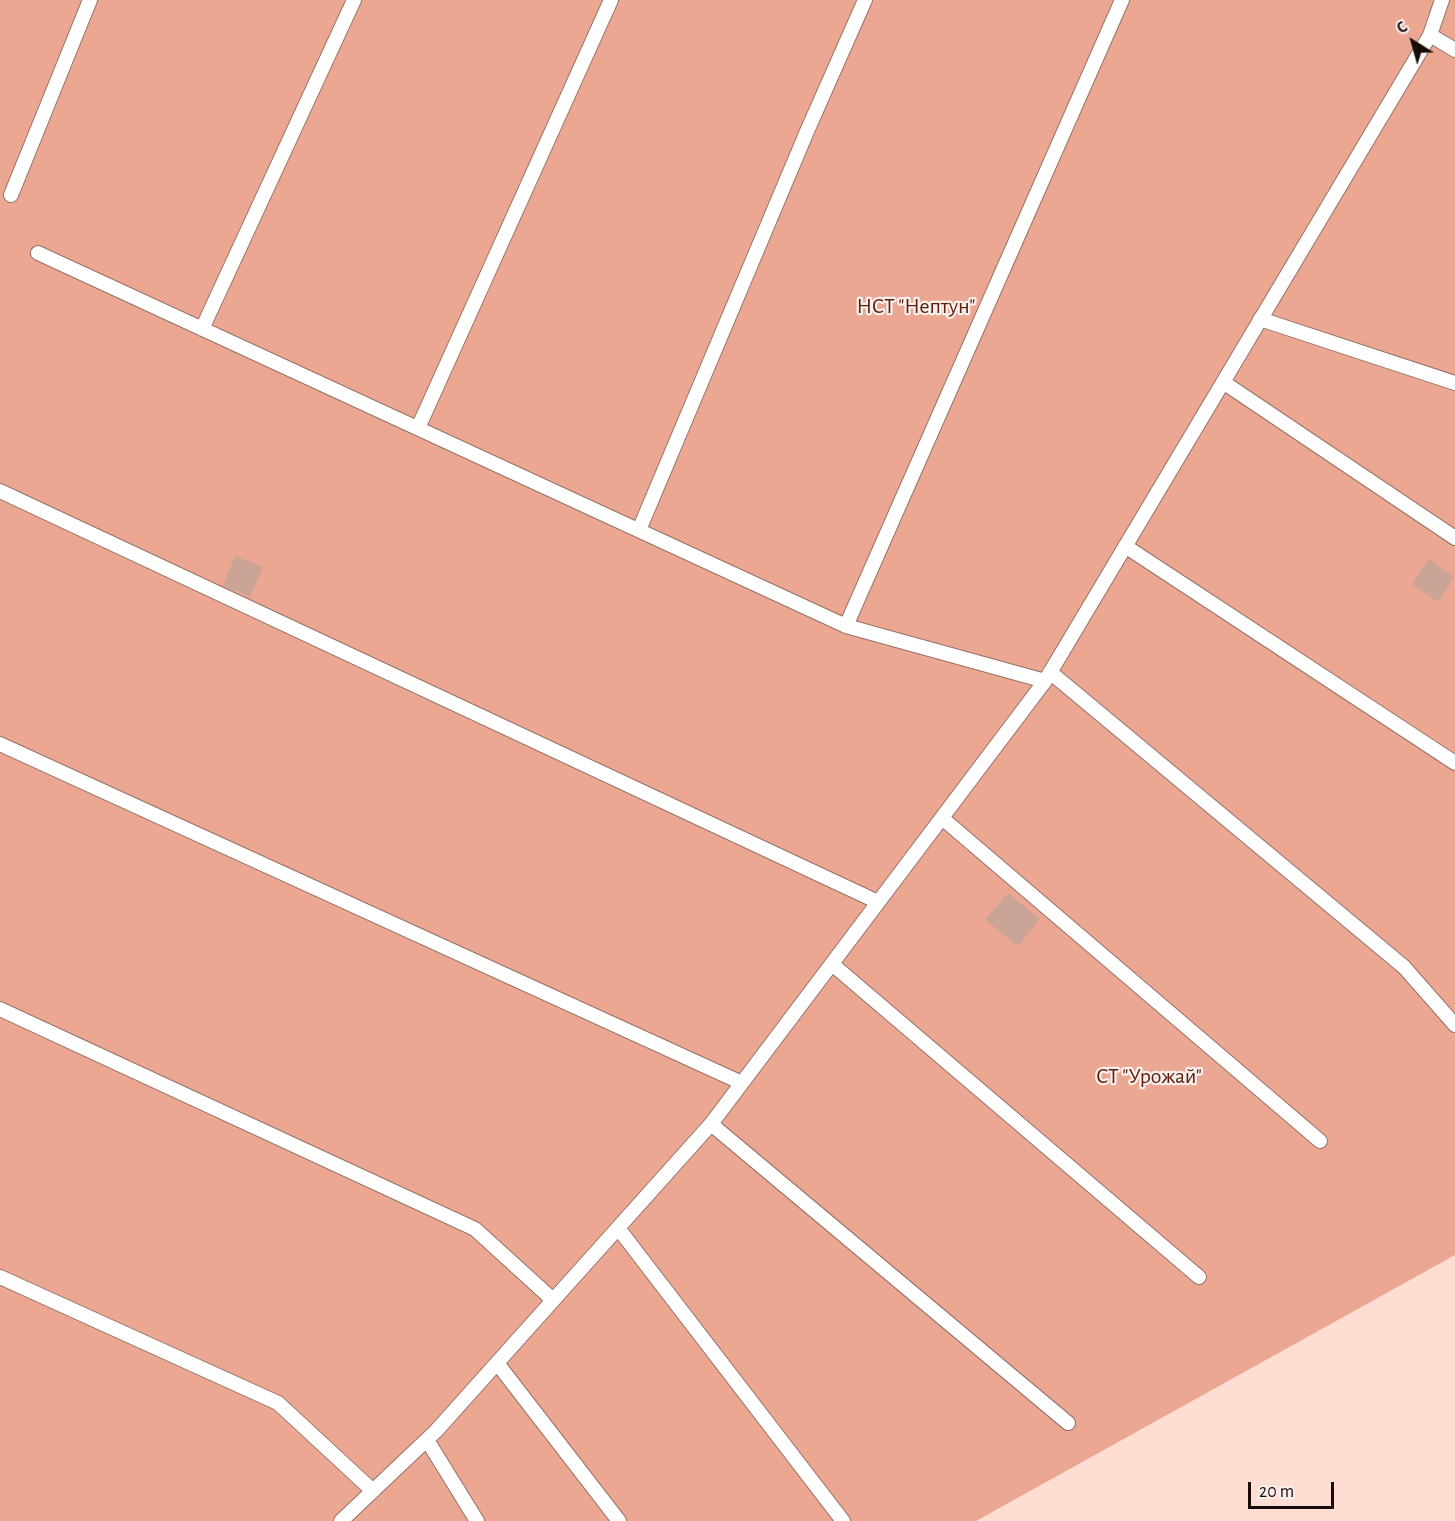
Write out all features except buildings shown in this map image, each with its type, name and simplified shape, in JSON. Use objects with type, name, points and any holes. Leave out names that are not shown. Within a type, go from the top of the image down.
[{"type":"lane","points":[[11,195],[90,0]]},
{"type":"lane","points":[[202,328],[354,0]]},
{"type":"lane","points":[[418,428],[611,0]]},
{"type":"lane","points":[[639,530],[865,0]]},
{"type":"lane","points":[[846,626],[1122,0]]},
{"type":"lane","points":[[341,1521],[427,1440],[711,1124],[1047,677],[1430,35],[1442,0]]},
{"type":"lane","points":[[1430,35],[1455,50]]},
{"type":"lane","points":[[38,252],[846,626],[1047,677],[1404,967],[1455,1025]]},
{"type":"lane","points":[[1260,319],[1455,383]]},
{"type":"lane","points":[[1223,382],[1455,538]]},
{"type":"lane","points":[[0,491],[878,902]]},
{"type":"lane","points":[[1125,546],[1455,763]]},
{"type":"lane","points":[[0,744],[742,1083]]},
{"type":"lane","points":[[942,818],[1320,1141]]},
{"type":"lane","points":[[832,964],[1199,1277]]},
{"type":"lane","points":[[0,1009],[475,1229],[553,1300]]},
{"type":"lane","points":[[711,1124],[1068,1423]]},
{"type":"lane","points":[[618,1228],[843,1521]]},
{"type":"lane","points":[[0,1277],[278,1403],[373,1491]]},
{"type":"lane","points":[[497,1363],[619,1521]]},
{"type":"lane","points":[[427,1440],[477,1521]]},
{"type":"green space","points":[[0,0],[1455,0],[1455,1255],[976,1521],[0,1521]]},
{"type":"park label","name":"НСТ \"Нептун\"","points":[[916,306]]},
{"type":"park label","name":"СТ \"Урожай\"","points":[[1149,1076]]}]
